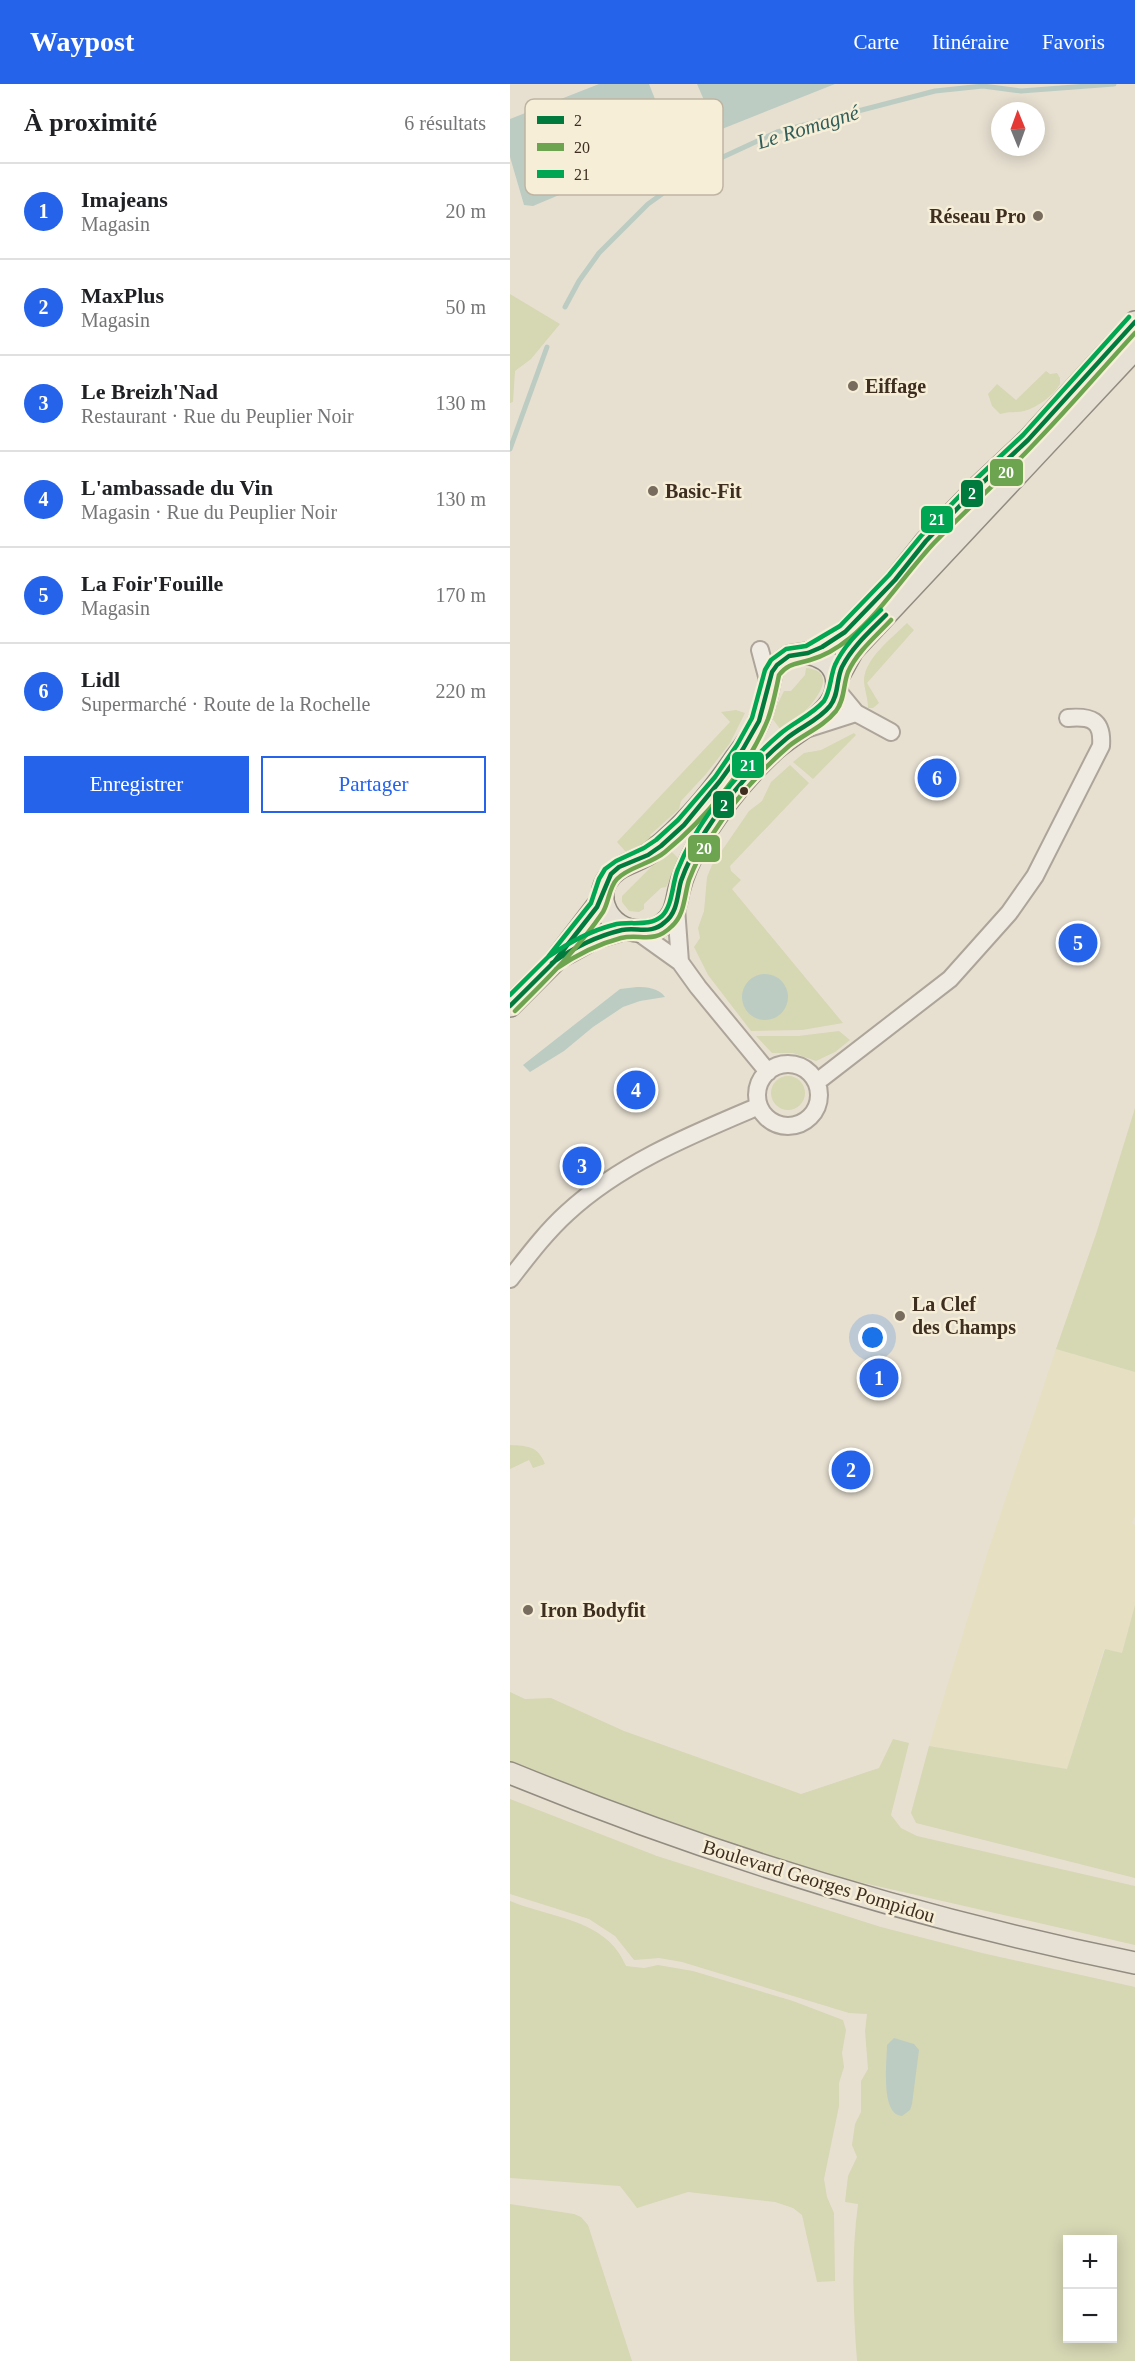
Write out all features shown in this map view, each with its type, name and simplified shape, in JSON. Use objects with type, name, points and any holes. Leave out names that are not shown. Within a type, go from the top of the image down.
[{"type":"main road","points":[[632,930],[609,917],[603,898],[605,883],[610,875],[625,865],[649,855],[696,812],[753,733],[764,708],[769,685],[777,665],[822,647],[845,632],[895,580],[926,541],[1028,440],[1135,322]]},
{"type":"main road","points":[[554,962],[595,938],[632,930],[650,930],[662,925],[671,917],[676,908],[681,882],[690,858],[706,831],[747,777],[794,733],[830,706],[837,684],[853,650],[1135,349]]},
{"type":"main road","points":[[798,655],[826,660],[831,665],[837,684]]},
{"type":"main road","points":[[510,1006],[554,962],[603,898]]},
{"type":"main road","name":"Boulevard Georges Pompidou","points":[[510,1773],[664,1833],[883,1903],[1043,1944],[1135,1963]]},
{"type":"main road","name":"Boulevard Georges Pompidou","points":[[510,1785],[658,1843],[847,1904],[986,1941],[1135,1974]]},
{"type":"street","points":[[837,684],[856,713],[891,732]]},
{"type":"street","points":[[794,733],[856,713]]},
{"type":"street","points":[[815,1080],[822,1078],[950,979],[1016,903],[1035,876],[1101,746],[1102,734],[1097,724],[1086,717],[1068,718]]},
{"type":"street","points":[[676,908],[680,962]]},
{"type":"street","points":[[632,930],[680,962],[768,1072]]},
{"type":"street","points":[[793,1065],[802,1067],[815,1080],[820,1094],[819,1101],[812,1115],[800,1124],[792,1126],[777,1124],[766,1117],[759,1106],[758,1088],[768,1072],[775,1067],[793,1065]]},
{"type":"street","points":[[510,1279],[552,1228],[581,1201],[646,1159],[695,1134],[759,1106]]},
{"type":"shaded area","points":[[599,84],[649,84],[655,99],[561,99]]},
{"type":"shaded area","points":[[697,84],[835,84],[723,129],[723,99],[703,99]]},
{"type":"shaded area","points":[[525,113],[525,195],[559,195],[533,206],[524,205],[510,157],[510,119]]},
{"type":"shaded area","points":[[765,974],[781,981],[788,997],[781,1013],[765,1020],[749,1013],[742,997],[749,981]]},
{"type":"shaded area","points":[[637,987],[656,990],[665,997],[640,1001],[623,1007],[593,1027],[564,1051],[530,1072],[523,1065],[620,989]]},
{"type":"shaded area","points":[[1056,1349],[1135,1372],[1135,1516],[1132,1523],[1135,1525],[1135,1605],[1122,1653],[1104,1649],[1067,1769],[929,1746],[989,1548]]},
{"type":"shaded area","points":[[894,2038],[914,2044],[919,2050],[912,2104],[910,2110],[902,2116],[890,2107],[886,2086],[887,2045]]},
{"type":"green space","points":[[510,294],[560,324],[531,359],[515,371],[513,402],[510,403]]},
{"type":"green space","points":[[1046,371],[1050,374],[1057,373],[1060,384],[1040,404],[1024,411],[1000,414],[992,406],[988,394],[997,384],[1016,400]]},
{"type":"green space","points":[[907,623],[914,630],[867,683],[879,703],[873,708],[868,708],[864,680],[869,664],[880,649]]},
{"type":"green space","points":[[806,668],[818,672],[823,678],[822,688],[808,708],[781,730],[771,717],[784,691],[791,691],[805,675]]},
{"type":"green space","points":[[736,710],[745,713],[730,743],[681,801],[679,809],[650,835],[655,842],[637,850],[625,851],[617,842],[730,722],[721,712]]},
{"type":"green space","points":[[854,733],[856,735],[813,779],[793,762],[804,753],[821,750]]},
{"type":"green space","points":[[790,765],[809,783],[730,866],[731,871],[741,880],[732,889],[843,1023],[802,1030],[751,1031],[708,975],[694,947],[700,938],[698,928],[704,911],[707,877],[712,865],[749,811],[762,801],[771,782]]},
{"type":"green space","points":[[669,849],[680,860],[666,887],[661,888],[644,904],[644,909],[639,912],[629,911],[622,902],[622,896]]},
{"type":"green space","points":[[839,1031],[850,1040],[835,1052],[816,1061],[793,1053],[772,1053],[756,1036],[798,1036]]},
{"type":"green space","points":[[788,1076],[800,1081],[805,1093],[800,1105],[788,1110],[776,1105],[771,1093],[776,1081]]},
{"type":"green space","points":[[1135,1108],[1135,1372],[1056,1349],[1096,1234]]},
{"type":"green space","points":[[510,1445],[536,1450],[545,1464],[533,1468],[529,1460],[510,1469]]},
{"type":"green space","points":[[1135,1605],[1135,1878],[916,1823],[911,1813],[929,1746],[1067,1769],[1105,1649],[1122,1653]]},
{"type":"green space","points":[[510,1692],[525,1699],[551,1698],[624,1731],[801,1794],[879,1768],[893,1739],[909,1743],[891,1815],[901,1828],[917,1836],[1135,1886],[1135,1945],[811,1871],[616,1805],[510,1761]]},
{"type":"green space","points":[[510,1799],[657,1856],[881,1927],[982,1953],[1135,1987],[1135,2361],[857,2361],[853,2282],[858,2204],[845,2202],[848,2176],[857,2157],[852,2145],[855,2124],[861,2112],[861,2081],[868,2069],[865,2031],[867,2014],[849,2013],[682,1962],[659,1958],[634,1960],[615,1936],[589,1919],[510,1894]]},
{"type":"green space","points":[[510,1901],[592,1929],[606,1938],[617,1950],[626,1966],[644,1968],[658,1965],[693,1971],[793,2001],[843,2020],[846,2030],[842,2053],[844,2067],[839,2083],[839,2106],[824,2179],[827,2197],[834,2213],[835,2281],[817,2282],[802,2215],[793,2208],[775,2202],[688,2192],[637,2208],[620,2186],[510,2178]]},
{"type":"green space","points":[[510,2204],[574,2214],[581,2217],[588,2225],[632,2361],[510,2361]]},
{"type":"waterway","name":"Le Romagné","points":[[723,157],[777,132],[935,91],[983,86],[1021,91],[1114,84]]},
{"type":"waterway","name":"Le Romagné","points":[[565,307],[579,281],[599,253],[648,204],[661,195]]},
{"type":"waterway","name":"Le Romagné","points":[[510,449],[547,347]]},
{"type":"transit line","name":"21","points":[[510,995],[548,957],[591,903],[605,869],[656,840],[678,820],[715,777],[752,718],[765,670],[771,660],[786,649],[806,646],[840,626],[889,575],[921,536],[1023,435],[1129,317]]},
{"type":"transit line","name":"2","points":[[510,1006],[554,962],[597,907],[611,874],[619,867],[648,855],[661,846],[684,825],[720,781],[743,749],[759,721],[772,672],[777,665],[789,656],[808,653],[822,647],[845,632],[895,580],[926,541],[1028,440],[1135,322]]},
{"type":"transit line","name":"20","points":[[515,1011],[583,939],[603,912],[612,886],[617,879],[627,871],[665,852],[710,809],[724,792],[760,737],[768,719],[782,671],[793,664],[831,651],[862,627],[934,543],[1060,417],[1135,333]]},
{"type":"transit line","name":"21","points":[[548,957],[571,942],[596,931],[619,924],[651,922],[662,916],[668,906],[681,862],[709,813],[760,752],[824,701],[839,657],[855,636],[881,610]]},
{"type":"transit line","name":"2","points":[[552,963],[594,939],[622,930],[655,928],[669,918],[675,908],[681,881],[689,862],[705,832],[723,806],[742,782],[775,749],[830,706],[846,660],[886,615]]},
{"type":"transit line","name":"20","points":[[556,969],[604,943],[628,937],[653,937],[672,926],[682,910],[689,880],[697,862],[720,823],[747,788],[778,756],[825,722],[836,711],[841,702],[846,677],[856,658],[891,620]]},
{"type":"place","name":"Réseau Pro","points":[[1038,216]]},
{"type":"place","name":"Eiffage","points":[[853,386]]},
{"type":"place","name":"Basic-Fit","points":[[653,491]]},
{"type":"place","name":"Lidl","points":[[937,778]]},
{"type":"place","name":"La Foir'Fouille","points":[[1078,943]]},
{"type":"place","name":"L'ambassade du Vin","points":[[636,1090]]},
{"type":"place","name":"Le Breizh'Nad","points":[[582,1166]]},
{"type":"place","name":"La Clef des Champs","points":[[900,1316]]},
{"type":"place","name":"Imajeans","points":[[879,1378]]},
{"type":"place","name":"MaxPlus","points":[[851,1470]]},
{"type":"place","name":"Iron Bodyfit","points":[[528,1610]]}]
